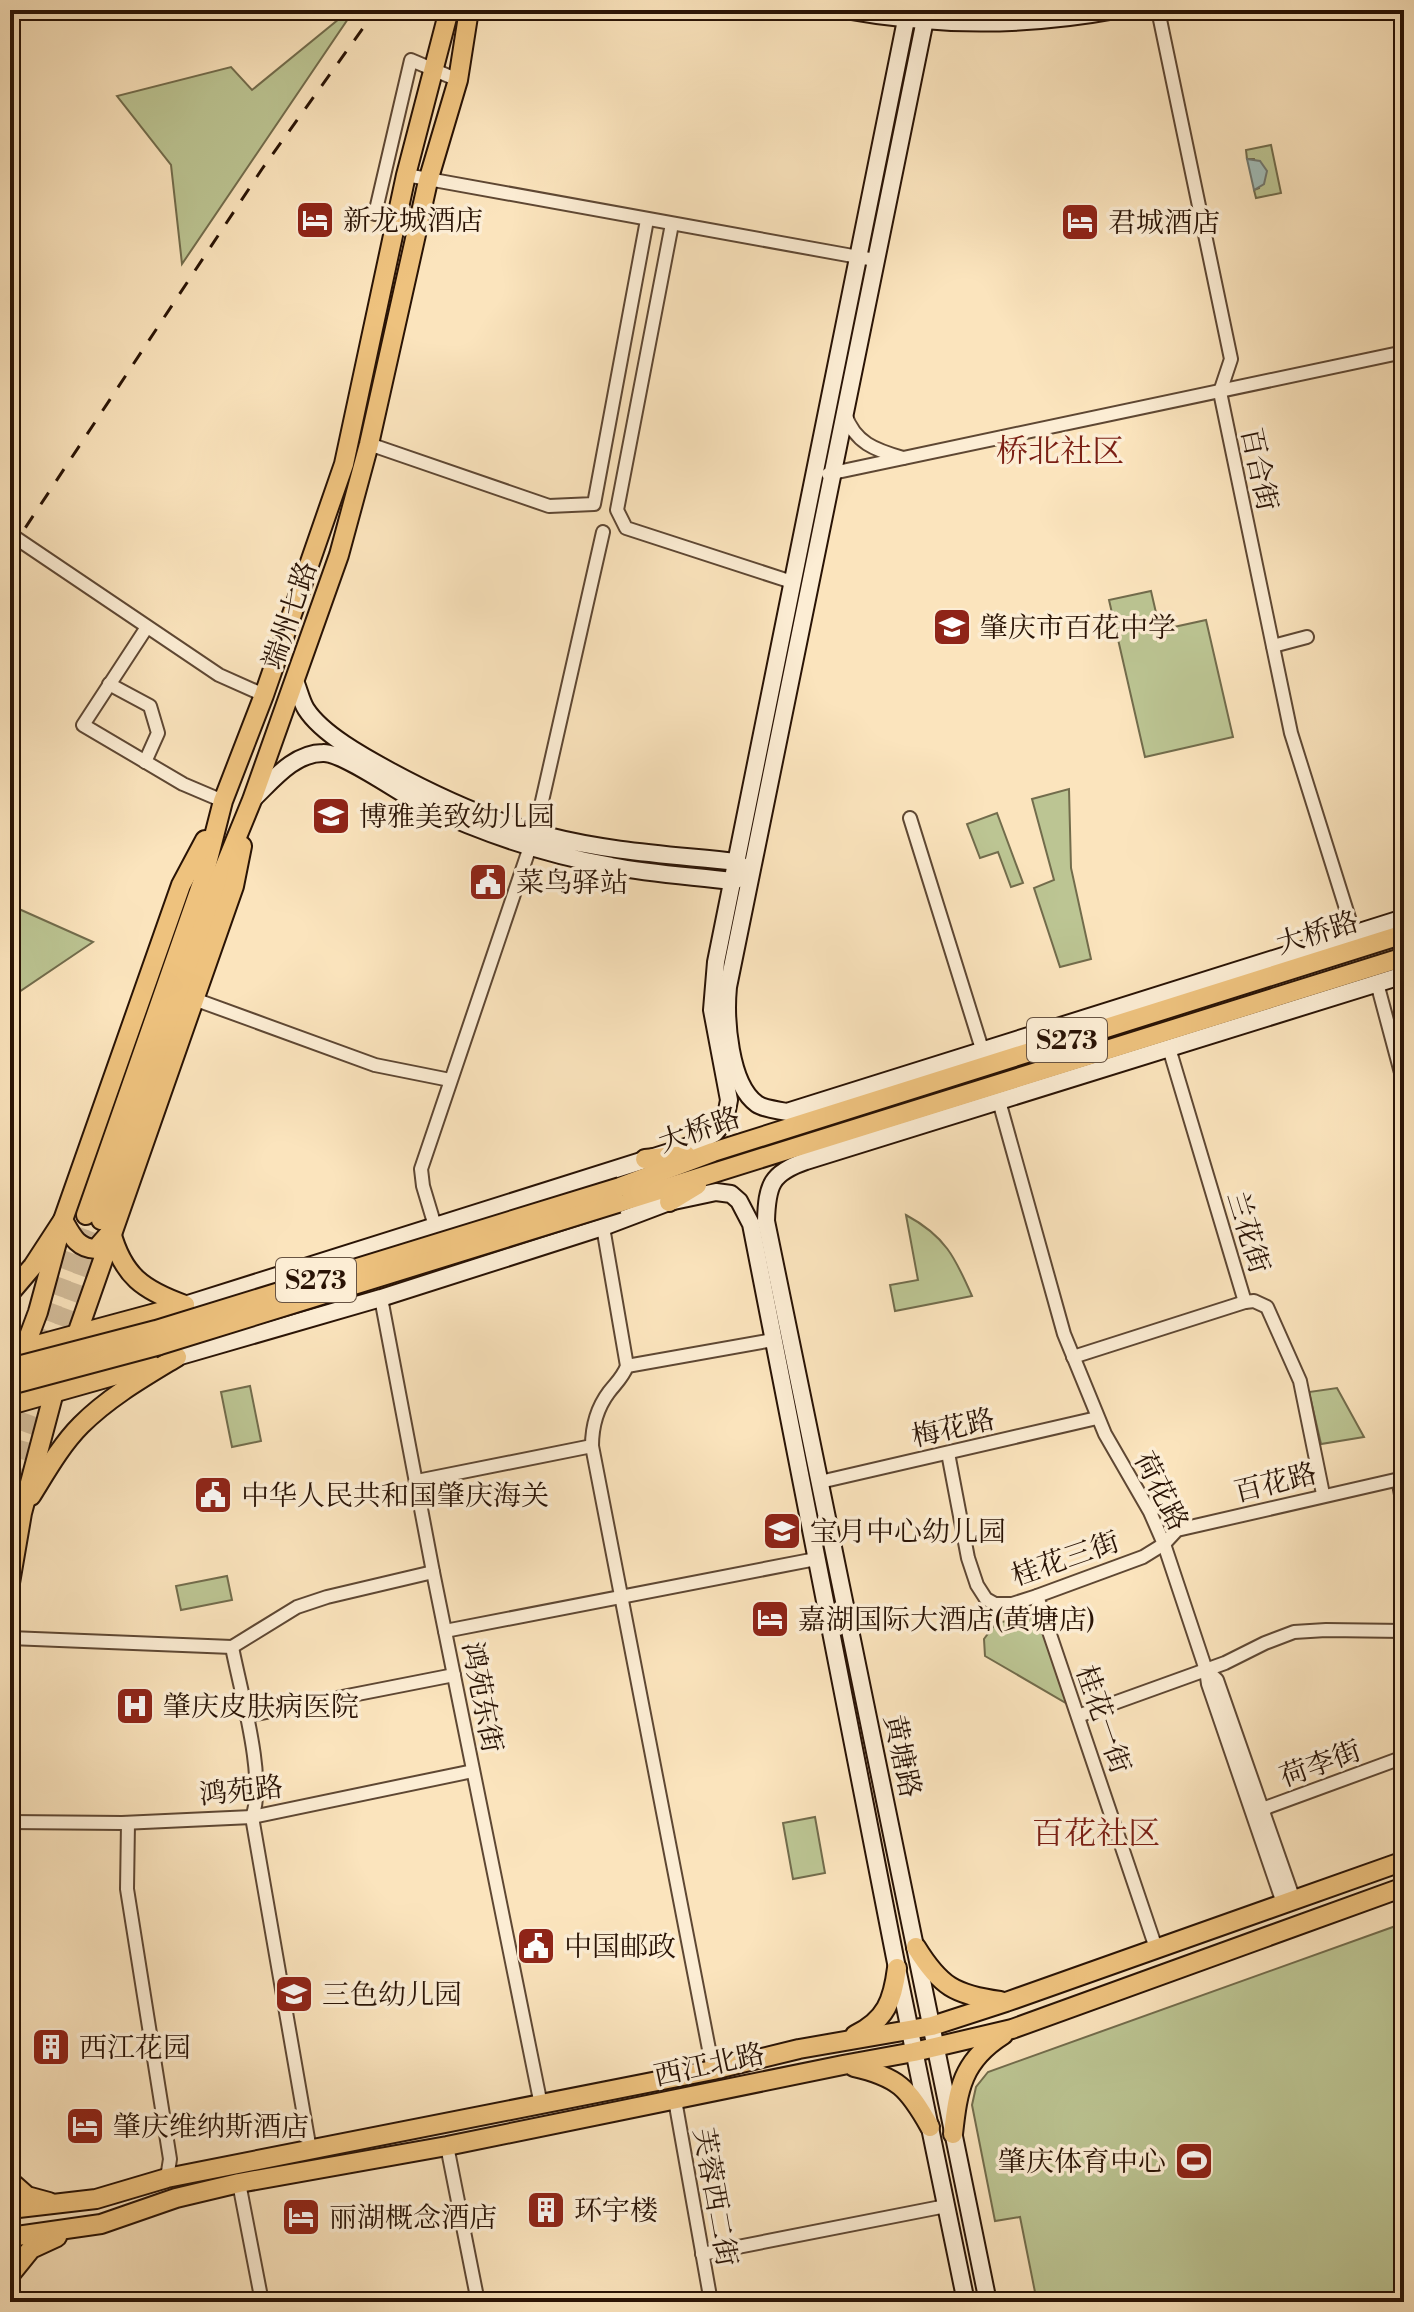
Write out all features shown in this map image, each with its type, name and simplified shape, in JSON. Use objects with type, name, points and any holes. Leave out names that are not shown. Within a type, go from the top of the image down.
[{"type":"main road","name":"端州七路","points":[[100,1222],[202,883],[221,808],[264,695],[344,464],[406,175],[449,10]]},
{"type":"main road","name":"端州七路","points":[[100,1222],[218,883],[252,800],[339,555],[369,444],[428,181],[458,80],[470,16]]},
{"type":"main road","points":[[10,1583],[22,1513],[54,1392],[77,1334],[100,1222],[194,999],[234,886],[252,800]]},
{"type":"main road","points":[[10,1385],[17,1350],[38,1312],[63,1220],[181,885],[221,808]]},
{"type":"main road","name":"大桥路","points":[[10,1385],[160,1345],[619,1195],[713,1152],[1404,934]]},
{"type":"main road","name":"大桥路","points":[[10,1368],[156,1330],[619,1195],[720,1171],[829,1139],[1404,957]]},
{"type":"main road","points":[[645,1159],[713,1152]]},
{"type":"main road","points":[[669,1202],[720,1171]]},
{"type":"main road","points":[[63,1220],[74,1240],[85,1249],[96,1249],[100,1222]]},
{"type":"main road","points":[[10,1293],[33,1266],[63,1220]]},
{"type":"main road","points":[[100,1222],[134,1278],[154,1293],[192,1303]]},
{"type":"main road","points":[[17,1350],[192,1303]]},
{"type":"main road","points":[[10,1405],[177,1357]]},
{"type":"main road","points":[[22,1513],[47,1470],[81,1425],[122,1391],[177,1357]]},
{"type":"main road","points":[[10,1496],[14,1497],[22,1513]]},
{"type":"main road","name":"西江北路","points":[[10,2209],[96,2199],[167,2178],[713,2070],[799,2049],[932,2026],[1404,1861]]},
{"type":"main road","name":"西江北路","points":[[10,2237],[101,2224],[176,2198],[239,2183],[447,2146],[914,2052],[1012,2029],[1404,1887]]},
{"type":"main road","points":[[916,1947],[929,1968],[951,1989],[976,1998],[1006,2002]]},
{"type":"main road","points":[[844,2041],[866,2030],[884,2015],[894,1993],[897,1968]]},
{"type":"main road","points":[[1041,1989],[1053,2014]]},
{"type":"main road","points":[[953,2134],[958,2094],[969,2067],[987,2045],[1012,2029]]},
{"type":"main road","points":[[799,2049],[803,2073]]},
{"type":"main road","points":[[843,2065],[881,2073],[899,2083],[913,2097],[930,2127]]},
{"type":"main road","points":[[10,2181],[27,2196],[64,2204]]},
{"type":"main road","points":[[96,2199],[101,2224]]},
{"type":"main road","points":[[10,2275],[31,2249],[78,2228]]},
{"type":"street","points":[[845,10],[925,16],[951,24],[1036,22],[1116,10]]},
{"type":"street","name":"百合街","points":[[1158,10],[1231,359],[1220,392],[1291,733],[1354,934]]},
{"type":"street","points":[[906,14],[857,257],[823,473],[726,1008],[740,1083],[757,1105],[787,1112],[1404,918]]},
{"type":"street","points":[[205,1348],[199,1347],[191,1339],[186,1327],[192,1303],[695,1144],[715,1133],[725,1121],[729,1100],[712,1010],[716,962],[792,582],[844,411],[925,16]]},
{"type":"street","points":[[375,214],[411,60],[458,80]]},
{"type":"street","points":[[406,175],[875,260]]},
{"type":"street","points":[[369,444],[549,506],[594,504],[647,220]]},
{"type":"street","points":[[672,224],[617,510],[626,528],[792,582]]},
{"type":"street","points":[[823,473],[906,459],[1404,352]]},
{"type":"street","points":[[844,411],[859,440],[879,452],[906,459]]},
{"type":"street","points":[[435,1226],[421,1169],[533,839],[603,532]]},
{"type":"street","points":[[10,534],[219,675],[264,695]]},
{"type":"street","points":[[147,627],[83,725],[221,808]]},
{"type":"street","points":[[1273,646],[1307,637]]},
{"type":"street","points":[[295,681],[305,707],[316,722],[369,760],[431,793],[533,839],[611,866],[733,881],[750,874]]},
{"type":"street","points":[[109,684],[150,706],[158,733],[145,762]]},
{"type":"street","points":[[252,800],[288,766],[306,756],[333,754],[424,805],[485,831],[737,862],[750,874]]},
{"type":"street","points":[[910,818],[982,1049]]},
{"type":"street","points":[[1258,964],[1335,955]]},
{"type":"street","points":[[759,1222],[769,1188],[777,1175],[788,1167],[1404,975]]},
{"type":"street","points":[[1377,983],[1404,1084]]},
{"type":"street","points":[[194,999],[375,1065],[450,1080]]},
{"type":"street","name":"兰花街","points":[[1073,1357],[1245,1302],[1169,1048]]},
{"type":"street","points":[[1024,1078],[1091,1072]]},
{"type":"street","points":[[799,1125],[871,1087]]},
{"type":"street","name":"荷花路","points":[[999,1101],[1064,1334],[1097,1418],[1150,1512],[1164,1544],[1208,1684],[1288,1902]]},
{"type":"street","points":[[806,1161],[829,1139]]},
{"type":"street","points":[[177,1357],[381,1298],[603,1227],[669,1202],[716,1192],[731,1194],[759,1222]]},
{"type":"street","name":"黄塘路","points":[[759,1222],[773,1340],[966,2302]]},
{"type":"street","name":"黄塘路","points":[[759,1222],[820,1482],[988,2302]]},
{"type":"street","points":[[603,1227],[627,1366],[601,1404],[592,1431],[592,1446],[713,2070]]},
{"type":"street","name":"鸿苑东街","points":[[381,1298],[541,2105]]},
{"type":"street","points":[[1245,1302],[1254,1301],[1267,1307],[1290,1356],[1306,1408],[1323,1494]]},
{"type":"street","points":[[627,1366],[773,1340]]},
{"type":"street","name":"梅花路","points":[[820,1482],[1097,1418]]},
{"type":"street","points":[[417,1481],[592,1446]]},
{"type":"street","name":"桂花三街","points":[[948,1453],[968,1558],[977,1585],[986,1599],[995,1604],[1012,1604],[1037,1596],[1143,1557],[1164,1544]]},
{"type":"street","points":[[1401,1478],[1404,1510]]},
{"type":"street","name":"百花路","points":[[1164,1544],[1177,1530],[1401,1478]]},
{"type":"street","points":[[445,1631],[816,1559]]},
{"type":"street","points":[[10,1638],[232,1647],[297,1607],[433,1572]]},
{"type":"street","name":"桂花一街","points":[[1037,1596],[1156,1948]]},
{"type":"street","points":[[1078,1716],[1206,1670],[1294,1632],[1404,1631]]},
{"type":"street","points":[[232,1647],[258,1779],[258,1804],[252,1817],[310,2150]]},
{"type":"street","points":[[246,1716],[454,1675]]},
{"type":"street","name":"荷李街","points":[[1257,1811],[1404,1757]]},
{"type":"street","name":"鸿苑路","points":[[10,1822],[128,1823],[252,1817],[473,1771]]},
{"type":"street","points":[[128,1823],[127,1889],[170,2159],[167,2178]]},
{"type":"street","name":"芙蓉西二街","points":[[675,2100],[711,2302]]},
{"type":"street","points":[[447,2146],[478,2302]]},
{"type":"street","points":[[239,2183],[262,2302]]},
{"type":"street","points":[[702,2254],[946,2206]]},
{"type":"green space","points":[[350,10],[354,10],[182,264],[171,165],[117,96],[231,67],[252,90]]},
{"type":"green space","points":[[1271,145],[1281,193],[1256,198],[1254,190],[1259,188],[1254,159],[1247,159],[1246,150]]},
{"type":"green space","points":[[1151,591],[1160,630],[1206,620],[1233,737],[1145,757],[1109,600]]},
{"type":"green space","points":[[1069,789],[1071,868],[1091,959],[1060,967],[1034,888],[1054,880],[1032,799]]},
{"type":"green space","points":[[997,813],[1023,883],[1011,887],[998,852],[980,858],[967,824]]},
{"type":"green space","points":[[10,905],[93,942],[10,998]]},
{"type":"green space","points":[[906,1215],[940,1240],[960,1270],[972,1296],[895,1311],[890,1285],[918,1280]]},
{"type":"green space","points":[[250,1386],[261,1441],[232,1447],[221,1392]]},
{"type":"green space","points":[[1337,1388],[1364,1437],[1321,1444],[1309,1392]]},
{"type":"green space","points":[[227,1576],[232,1600],[181,1610],[176,1586]]},
{"type":"green space","points":[[1040,1615],[1071,1706],[985,1656],[984,1639],[996,1623]]},
{"type":"green space","points":[[815,1817],[825,1873],[793,1879],[783,1823]]},
{"type":"green space","name":"肇庆体育中心","points":[[1404,1923],[1404,2302],[1037,2302],[1020,2217],[995,2221],[972,2105],[976,2087],[988,2072]]},
{"type":"water","points":[[1247,159],[1260,161],[1267,171],[1264,184],[1254,190]]},
{"type":"tunnel","points":[[10,1422],[86,1215]]},
{"type":"tunnel","points":[[54,1352],[101,1220]]},
{"type":"tunnel","points":[[10,1484],[41,1388]]},
{"type":"railway","points":[[10,551],[262,169],[376,10]]},
{"type":"place","name":"新龙城酒店","points":[[315,220]]},
{"type":"place","name":"君城酒店","points":[[1080,222]]},
{"type":"place","name":"肇庆市百花中学","points":[[952,627]]},
{"type":"place","name":"博雅美致幼儿园","points":[[331,816]]},
{"type":"place","name":"菜鸟驿站","points":[[488,882]]},
{"type":"place","name":"中华人民共和国肇庆海关","points":[[213,1495]]},
{"type":"place","name":"宝月中心幼儿园","points":[[782,1531]]},
{"type":"place","name":"嘉湖国际大酒店(黄塘店)","points":[[770,1619]]},
{"type":"place","name":"肇庆皮肤病医院","points":[[135,1706]]},
{"type":"place","name":"中国邮政","points":[[536,1946]]},
{"type":"place","name":"三色幼儿园","points":[[294,1994]]},
{"type":"place","name":"西江花园","points":[[51,2047]]},
{"type":"place","name":"肇庆维纳斯酒店","points":[[85,2126]]},
{"type":"place","name":"肇庆体育中心","points":[[1194,2161]]},
{"type":"place","name":"环宇楼","points":[[546,2210]]},
{"type":"place","name":"丽湖概念酒店","points":[[301,2217]]},
{"type":"district","name":"桥北社区","points":[[1060,451]]},
{"type":"district","name":"百花社区","points":[[1096,1833]]}]
